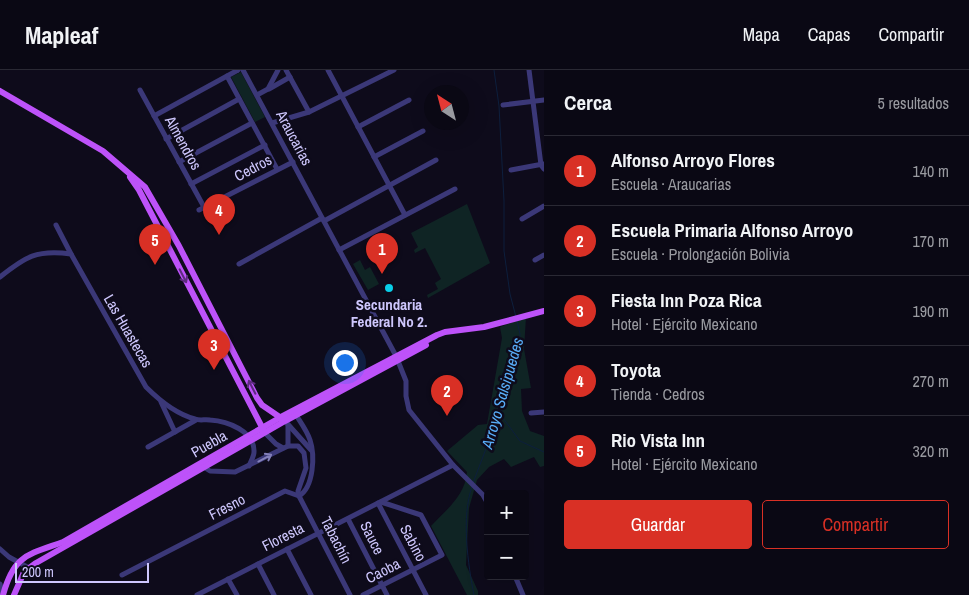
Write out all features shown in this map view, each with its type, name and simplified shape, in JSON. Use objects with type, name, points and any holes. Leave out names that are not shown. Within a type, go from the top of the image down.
[{"type":"main road","points":[[0,91],[103,151],[145,187],[161,212],[262,405],[285,421]]},
{"type":"main road","points":[[127,172],[139,190],[264,431]]},
{"type":"main road","points":[[153,217],[161,212]]},
{"type":"main road","points":[[199,305],[207,300]]},
{"type":"main road","name":"Puebla","points":[[14,595],[21,577],[29,568],[249,439],[445,332],[484,327],[544,311]]},
{"type":"main road","name":"Puebla","points":[[285,421],[397,359]]},
{"type":"main road","points":[[252,407],[262,405]]},
{"type":"main road","name":"Puebla","points":[[3,595],[8,577],[19,562],[30,553],[63,542],[202,466]]},
{"type":"street","points":[[154,116],[238,70]]},
{"type":"street","name":"Araucarias","points":[[243,70],[397,359],[406,381],[406,396],[409,410],[453,465],[484,498]]},
{"type":"street","points":[[268,89],[278,70]]},
{"type":"street","points":[[286,70],[309,112]]},
{"type":"street","points":[[328,70],[405,216]]},
{"type":"street","points":[[272,123],[309,112],[394,70]]},
{"type":"street","points":[[511,170],[543,166],[529,70]]},
{"type":"street","points":[[227,76],[278,169]]},
{"type":"street","points":[[257,95],[290,78]]},
{"type":"street","name":"Almendros","points":[[140,90],[191,184],[201,209]]},
{"type":"street","points":[[166,139],[239,100]]},
{"type":"street","points":[[358,127],[409,100]]},
{"type":"street","points":[[503,105],[544,100]]},
{"type":"street","points":[[179,162],[252,123]]},
{"type":"street","points":[[374,156],[422,131]]},
{"type":"street","points":[[191,184],[264,145]]},
{"type":"street","points":[[239,264],[436,160]]},
{"type":"street","name":"Cedros","points":[[201,209],[293,162]]},
{"type":"street","points":[[340,250],[455,189]]},
{"type":"street","points":[[522,219],[544,206]]},
{"type":"street","name":"Las Huastecas","points":[[56,225],[146,387],[160,401],[196,420],[229,423],[238,428],[249,439]]},
{"type":"street","points":[[0,277],[21,260],[41,253],[71,254]]},
{"type":"street","points":[[534,260],[544,255]]},
{"type":"street","points":[[160,401],[175,432]]},
{"type":"street","points":[[531,413],[544,412]]},
{"type":"street","points":[[296,415],[310,441],[313,474],[309,486],[299,496]]},
{"type":"street","points":[[148,447],[196,420]]},
{"type":"street","points":[[285,421],[311,450]]},
{"type":"street","points":[[285,421],[285,447]]},
{"type":"street","points":[[264,431],[276,444],[285,447]]},
{"type":"street","points":[[248,466],[254,454],[249,439]]},
{"type":"street","points":[[202,466],[210,471],[235,472],[285,447],[298,446],[304,453],[306,468],[298,491],[299,496]]},
{"type":"street","name":"Floresta","points":[[198,595],[453,465]]},
{"type":"street","name":"Fresno","points":[[122,574],[285,491],[299,496]]},
{"type":"street","name":"Tabachín","points":[[299,496],[350,595]]},
{"type":"street","name":"Caoba","points":[[363,595],[442,555],[421,515],[379,503]]},
{"type":"street","name":"Sabino","points":[[379,503],[426,595]]},
{"type":"street","name":"Sauce","points":[[348,519],[387,595]]},
{"type":"street","points":[[0,549],[9,557],[29,568]]},
{"type":"street","points":[[288,549],[311,595]]},
{"type":"street","points":[[258,564],[274,595]]},
{"type":"street","points":[[228,579],[237,595]]},
{"type":"street","points":[[517,580],[523,595]]},
{"type":"street","points":[[0,584],[3,595]]},
{"type":"green space","points":[[241,72],[265,117],[255,122],[231,77]]},
{"type":"green space","points":[[467,204],[490,263],[428,298],[427,295],[438,289],[435,283],[441,279],[425,248],[415,253],[414,250],[418,247],[411,233]]},
{"type":"green space","points":[[360,260],[365,270],[370,267],[379,284],[368,290],[353,264]]},
{"type":"green space","points":[[526,317],[524,349],[531,388],[521,389],[522,411],[530,431],[544,436],[544,466],[540,467],[534,457],[511,467],[504,459],[489,467],[477,480],[469,508],[466,565],[478,595],[467,595],[431,526],[459,495],[467,472],[447,451],[478,425],[487,424],[502,338],[500,327]]},
{"type":"waterway","name":"Arroyo Salsipuedes","points":[[494,70],[499,106],[504,201],[504,251],[510,294],[516,317]]},
{"type":"waterway","name":"Arroyo Salsipuedes","points":[[473,483],[501,409],[509,372],[517,353],[520,334],[517,321]]},
{"type":"waterway","points":[[501,409],[503,418],[520,441],[544,452]]},
{"type":"waterway","name":"Arroyo Salsipuedes","points":[[472,487],[466,526],[474,595]]},
{"type":"place","name":"Toyota","points":[[219,235]]},
{"type":"place","name":"Rio Vista Inn","points":[[155,265]]},
{"type":"place","name":"Alfonso Arroyo Flores","points":[[382,274]]},
{"type":"place","name":"Secundaria Federal No 2.","points":[[389,288]]},
{"type":"place","name":"Fiesta Inn Poza Rica","points":[[214,370]]},
{"type":"place","name":"Escuela Primaria Alfonso Arroyo","points":[[447,416]]}]
